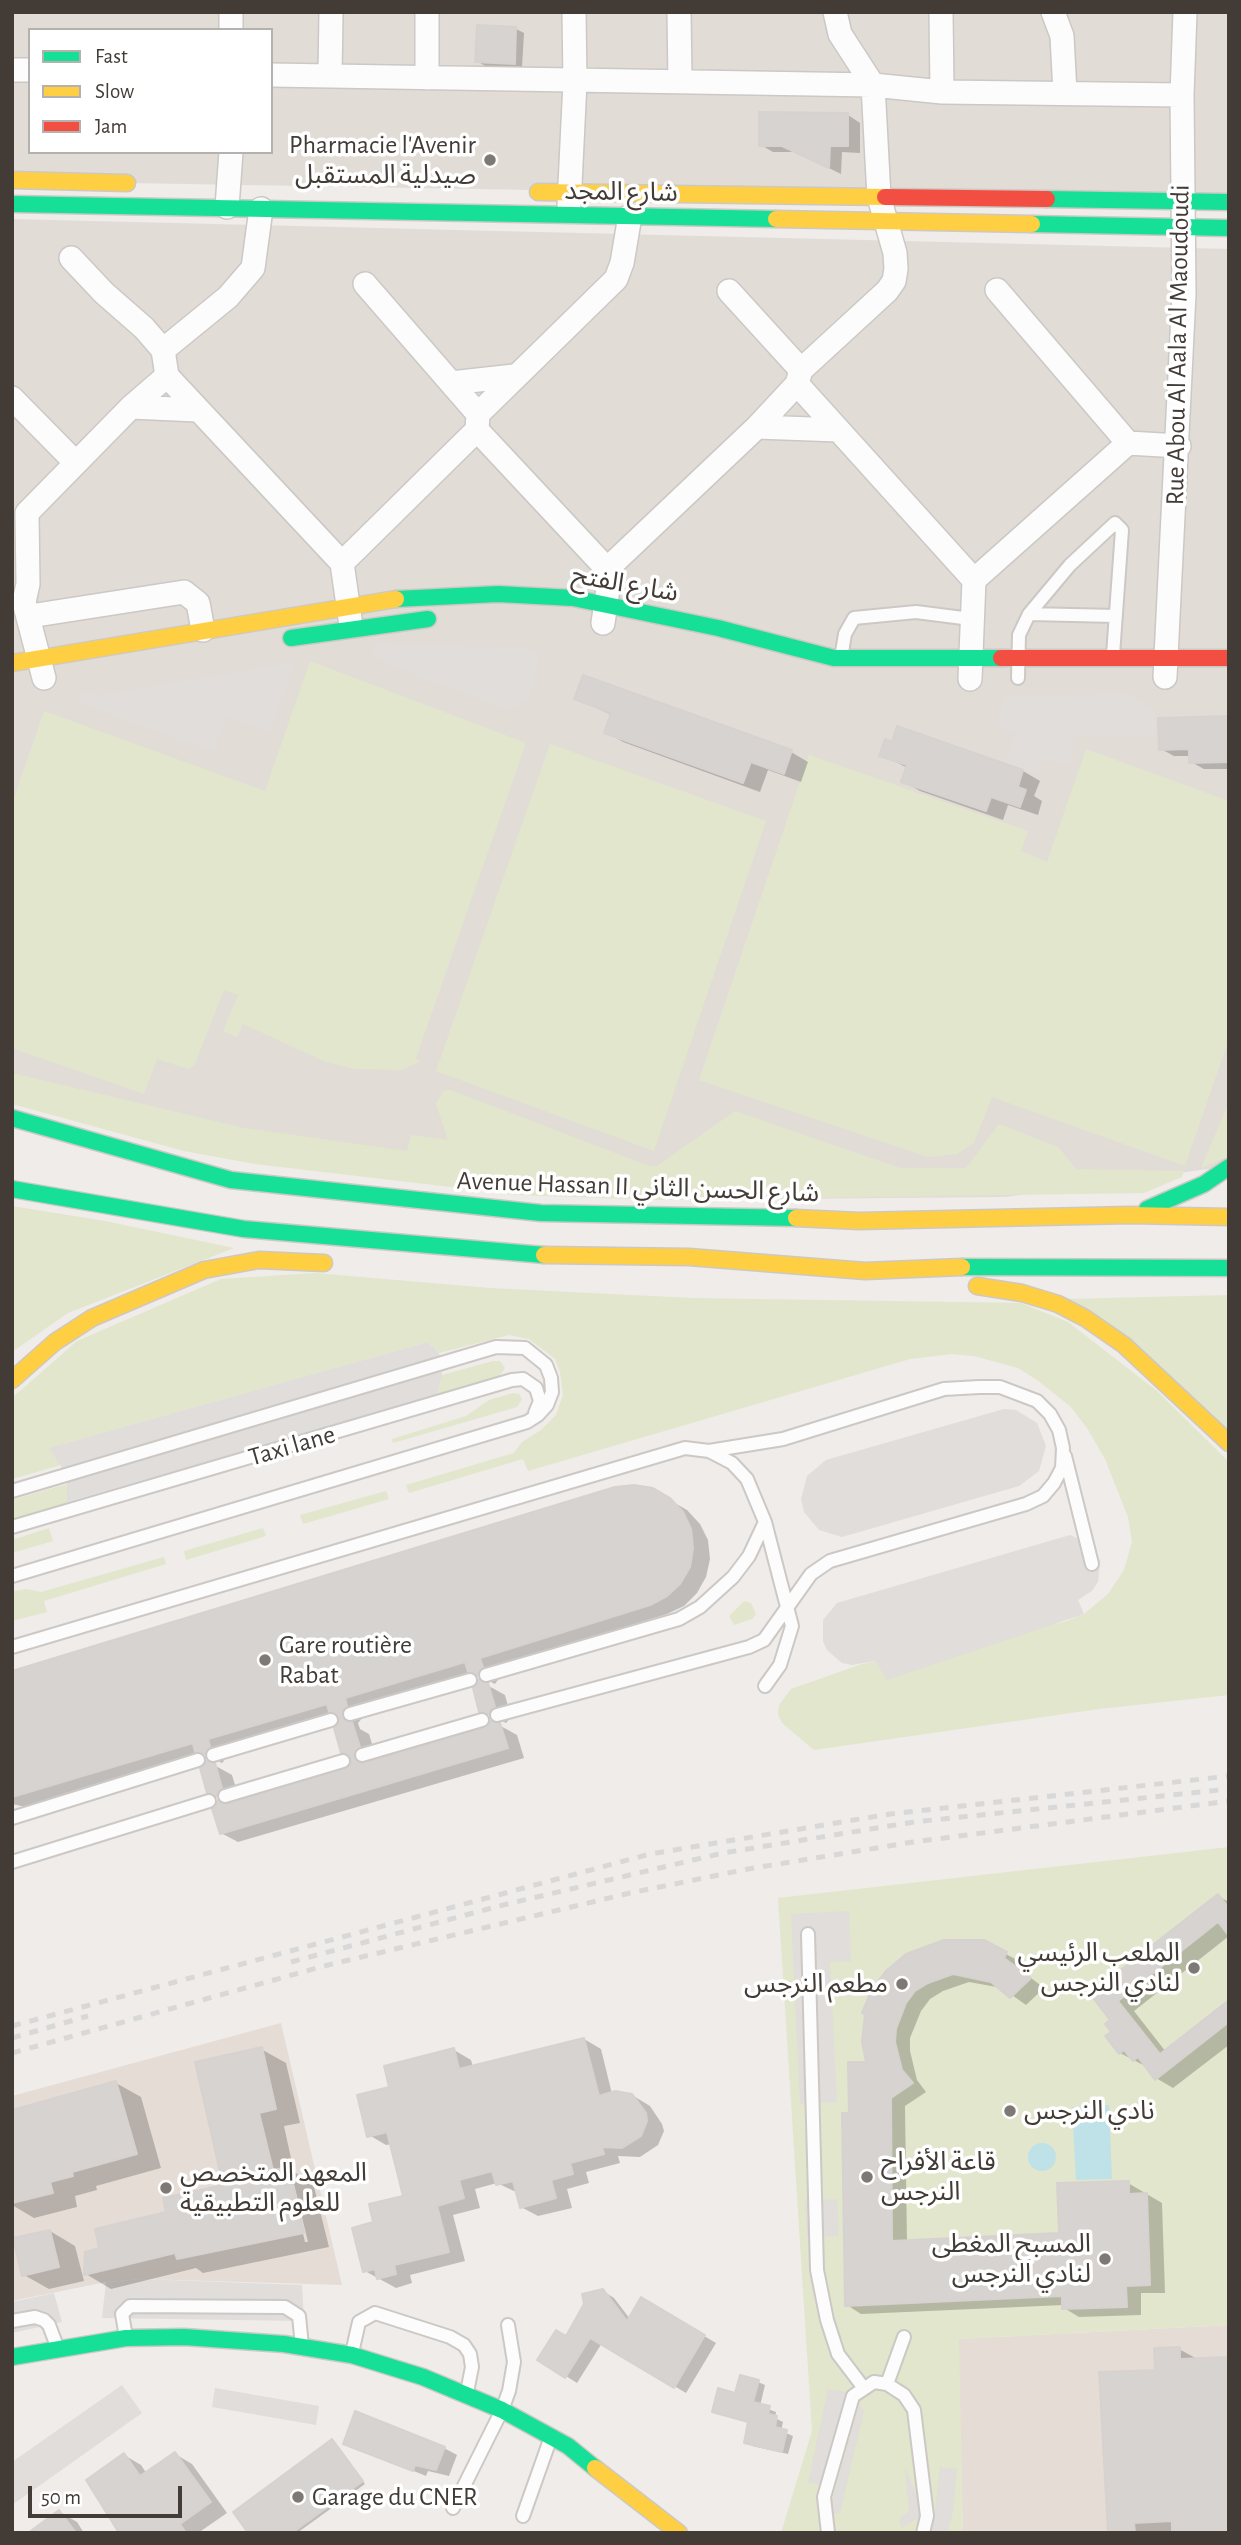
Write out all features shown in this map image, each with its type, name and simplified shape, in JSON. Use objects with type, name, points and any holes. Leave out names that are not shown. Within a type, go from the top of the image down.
[{"type":"main road","points":[[12,180],[148,184]]},
{"type":"main road","name":"شارع المجد","points":[[12,204],[229,191],[261,209],[1229,228]]},
{"type":"main road","name":"شارع المجد","points":[[514,191],[1229,202]]},
{"type":"main road","name":"شارع الفتح","points":[[12,663],[41,673],[203,630],[412,597],[498,594],[573,598],[601,618],[757,639],[841,659],[970,674],[1017,658],[1112,659],[1165,673],[1229,658]]},
{"type":"main road","points":[[274,640],[439,618]]},
{"type":"main road","points":[[750,659],[757,639]]},
{"type":"main road","name":"Avenue Hassan II شارع الحسن الثاني","points":[[12,1118],[231,1180],[541,1213],[726,1215],[859,1221],[1130,1215],[1229,1217]]},
{"type":"main road","points":[[103,1161],[141,1170],[231,1180]]},
{"type":"main road","points":[[1130,1215],[1185,1194],[1229,1167]]},
{"type":"main road","points":[[51,1178],[244,1229]]},
{"type":"main road","points":[[12,1189],[244,1229],[500,1253],[597,1258],[689,1257],[865,1271],[992,1266],[1054,1269],[1229,1268]]},
{"type":"main road","points":[[12,1380],[55,1342],[92,1318],[204,1270],[271,1260],[347,1265]]},
{"type":"main road","points":[[611,1273],[694,1271],[758,1262]]},
{"type":"main road","points":[[914,1271],[970,1285],[1022,1293],[1058,1304],[1085,1318],[1124,1345],[1229,1443]]},
{"type":"main road","points":[[12,2357],[127,2338],[184,2337],[302,2346],[352,2356],[423,2378],[502,2410],[568,2446],[679,2533]]},
{"type":"street","points":[[330,76],[331,12]]},
{"type":"street","points":[[427,12],[427,78]]},
{"type":"street","points":[[568,215],[575,82],[574,12]]},
{"type":"street","points":[[679,12],[680,82]]},
{"type":"street","points":[[601,618],[607,569],[757,427],[799,377],[877,302],[894,281],[895,253],[879,197],[873,85],[840,34],[835,12]]},
{"type":"street","points":[[941,12],[942,92]]},
{"type":"street","points":[[1053,12],[1062,36],[1065,93]]},
{"type":"street","name":"Rue Abou Al Aala Al Maoudoudi","points":[[1165,673],[1179,446],[1184,294],[1182,95],[1185,12]]},
{"type":"street","points":[[273,75],[873,85],[942,92],[1182,95]]},
{"type":"street","points":[[229,191],[231,154]]},
{"type":"street","points":[[163,350],[228,296],[253,268],[261,209]]},
{"type":"street","points":[[342,563],[477,422],[514,376],[616,279],[622,263],[630,216]]},
{"type":"street","points":[[71,258],[163,350],[167,376],[342,563],[351,629]]},
{"type":"street","points":[[365,284],[451,383],[477,422],[607,569]]},
{"type":"street","points":[[997,290],[1128,443]]},
{"type":"street","points":[[729,292],[799,377],[838,430],[974,580]]},
{"type":"street","points":[[41,673],[22,604],[28,584],[19,518],[131,407],[167,376]]},
{"type":"street","points":[[451,383],[514,376]]},
{"type":"street","points":[[12,398],[75,463]]},
{"type":"street","points":[[131,407],[197,410]]},
{"type":"street","points":[[757,427],[838,430]]},
{"type":"street","points":[[970,674],[974,580],[1128,443],[1179,446]]},
{"type":"street","points":[[22,604],[184,592],[198,603],[203,630]]},
{"type":"lane","points":[[1019,678],[1017,658],[1020,630],[1029,614],[1070,565],[1115,523],[1122,530],[1112,659]]},
{"type":"lane","points":[[841,659],[845,634],[854,618],[916,612],[971,619]]},
{"type":"lane","points":[[1029,614],[1116,616]]},
{"type":"lane","points":[[12,1491],[496,1347],[525,1349],[546,1365],[552,1392],[547,1405],[531,1420],[12,1576]]},
{"type":"lane","name":"Taxi lane","points":[[12,1527],[512,1380],[531,1382],[539,1394],[538,1408],[531,1420]]},
{"type":"lane","points":[[12,1647],[656,1456],[685,1448],[709,1451],[783,1439],[944,1388],[1000,1387],[1037,1401],[1050,1414],[1059,1430],[1093,1564]]},
{"type":"lane","points":[[497,1715],[749,1647],[764,1640],[811,1574],[830,1561],[1027,1504],[1043,1496],[1055,1483],[1062,1468],[1063,1448]]},
{"type":"lane","points":[[709,1451],[732,1463],[747,1479],[765,1522],[789,1605],[792,1626],[789,1642],[780,1665],[765,1686]]},
{"type":"lane","points":[[486,1675],[679,1619],[700,1607],[733,1577],[749,1556],[765,1522]]},
{"type":"lane","points":[[350,1714],[470,1680]]},
{"type":"lane","points":[[213,1755],[331,1720]]},
{"type":"lane","points":[[362,1755],[482,1720]]},
{"type":"lane","points":[[12,1818],[198,1760]]},
{"type":"lane","points":[[225,1796],[343,1761]]},
{"type":"lane","points":[[12,1863],[209,1801]]},
{"type":"lane","points":[[808,1934],[817,2270],[827,2320],[838,2354],[863,2387]]},
{"type":"lane","points":[[127,2338],[122,2314],[130,2306],[285,2307],[299,2316],[302,2346]]},
{"type":"lane","points":[[352,2356],[356,2327],[364,2317],[375,2313],[450,2337],[464,2345],[470,2354],[472,2367],[466,2396]]},
{"type":"lane","points":[[12,2321],[35,2317],[44,2320],[49,2325],[59,2349]]},
{"type":"lane","points":[[453,2508],[502,2410],[514,2362],[508,2325]]},
{"type":"lane","points":[[887,2384],[904,2337]]},
{"type":"lane","points":[[828,2533],[824,2497],[853,2396],[874,2382],[887,2384],[909,2399],[914,2410],[927,2516],[923,2533]]},
{"type":"lane","points":[[523,2516],[551,2437]]},
{"type":"shaded area","points":[[12,12],[1229,12],[1229,202],[12,181]]},
{"type":"shaded area","points":[[12,219],[1229,249],[1229,1156],[1215,1168],[1005,1197],[663,1200],[12,1104]]},
{"type":"shaded area","points":[[377,641],[392,645],[522,647],[540,653],[529,698],[511,710],[387,664],[372,653]]},
{"type":"shaded area","points":[[295,662],[270,733],[228,716],[213,752],[78,702],[83,691],[102,695]]},
{"type":"shaded area","points":[[1127,693],[1155,712],[1154,736],[1073,736],[1072,764],[1044,759],[1038,775],[1005,763],[1016,733],[997,725],[1004,697]]},
{"type":"shaded area","points":[[428,1342],[439,1353],[442,1375],[437,1395],[67,1502],[67,1484],[61,1466],[49,1448]]},
{"type":"shaded area","points":[[1004,1409],[1016,1410],[1037,1423],[1046,1446],[1039,1471],[1019,1486],[842,1537],[819,1530],[804,1512],[801,1499],[807,1476],[826,1460]]},
{"type":"shaded area","points":[[1070,1535],[1089,1544],[1100,1561],[1098,1582],[1092,1591],[1078,1600],[1084,1614],[887,1680],[875,1661],[852,1665],[842,1663],[827,1650],[823,1641],[823,1620],[837,1603]]},
{"type":"shaded area","points":[[849,1911],[851,1961],[830,1962],[837,2102],[800,2104],[791,1914]]},
{"type":"shaded area","name":"المعهد المتخصص للعلوم التطبيقية","points":[[281,2023],[342,2285],[142,2279],[106,2282],[12,2301],[12,2096]]},
{"type":"shaded area","points":[[837,2199],[839,2236],[807,2238],[805,2201]]},
{"type":"shaded area","points":[[142,2279],[302,2285],[304,2321],[102,2318],[106,2282]]},
{"type":"shaded area","points":[[54,2293],[62,2322],[12,2333],[12,2302]]},
{"type":"shaded area","points":[[1229,2325],[1229,2533],[963,2533],[958,2339]]},
{"type":"shaded area","points":[[122,2385],[142,2413],[12,2505],[12,2462]]},
{"type":"shaded area","points":[[215,2388],[319,2406],[316,2425],[212,2407]]},
{"type":"shaded area","points":[[828,2389],[847,2392],[827,2485],[808,2483]]},
{"type":"shaded area","points":[[859,2405],[864,2411],[840,2513],[833,2514],[831,2505]]},
{"type":"shaded area","points":[[940,2467],[957,2469],[953,2512],[947,2533],[927,2533],[935,2510]]},
{"type":"shaded area","points":[[905,2468],[922,2508],[918,2518],[902,2528],[899,2520],[909,2511]]},
{"type":"green space","points":[[310,661],[526,743],[416,1058],[421,1061],[402,1070],[355,1069],[326,1062],[243,1024],[237,1037],[223,1031],[238,995],[224,990],[194,1066],[188,1069],[157,1059],[144,1094],[12,1048],[12,804],[44,711],[265,791]]},
{"type":"green space","points":[[550,744],[766,821],[654,1151],[436,1071]]},
{"type":"green space","points":[[1086,749],[1229,801],[1229,1039],[1185,1166],[992,1097],[974,1143],[957,1154],[928,1157],[699,1080],[809,755],[1028,831],[1021,851],[1047,862]]},
{"type":"green space","points":[[12,1073],[244,1128],[407,1151],[411,1135],[448,1140],[436,1104],[443,1091],[451,1090],[649,1166],[657,1166],[735,1111],[900,1168],[966,1168],[999,1124],[1058,1147],[1076,1169],[1184,1171],[1182,1177],[1144,1193],[663,1200],[519,1195],[255,1164],[184,1151],[12,1104]]},
{"type":"green space","points":[[1229,1102],[1229,1156],[1201,1168]]},
{"type":"green space","points":[[12,1206],[105,1221],[234,1248],[68,1313],[12,1352]]},
{"type":"green space","points":[[315,1273],[489,1288],[692,1298],[1021,1303],[1068,1322],[1157,1391],[1229,1462],[1229,1695],[1099,1709],[814,1750],[782,1723],[778,1714],[779,1705],[791,1689],[862,1664],[1064,1622],[1084,1614],[1108,1594],[1124,1570],[1132,1542],[1128,1517],[1105,1459],[1087,1428],[1070,1406],[1037,1380],[1018,1368],[974,1356],[952,1354],[910,1359],[528,1471],[523,1459],[409,1493],[406,1485],[514,1453],[522,1442],[541,1430],[556,1415],[563,1395],[555,1359],[529,1339],[509,1335],[439,1353],[428,1342],[50,1448],[61,1465],[12,1479],[12,1398],[77,1341],[221,1279]]},
{"type":"green space","points":[[1229,1295],[1229,1430],[1067,1299]]},
{"type":"green space","points":[[500,1361],[505,1368],[498,1378],[436,1398],[442,1375]]},
{"type":"green space","points":[[513,1393],[519,1394],[522,1399],[517,1407],[393,1443],[392,1439],[466,1416],[489,1400]]},
{"type":"green space","points":[[67,1484],[67,1506],[12,1519],[12,1500]]},
{"type":"green space","points":[[386,1491],[389,1499],[303,1524],[300,1515]]},
{"type":"green space","points":[[49,1528],[53,1541],[12,1553],[12,1540]]},
{"type":"green space","points":[[263,1528],[266,1536],[186,1560],[184,1551]]},
{"type":"green space","points":[[164,1557],[166,1564],[44,1601],[47,1612],[12,1621],[12,1592],[26,1589],[41,1592]]},
{"type":"green space","points":[[744,1601],[751,1603],[756,1614],[752,1619],[734,1625],[729,1616]]},
{"type":"green space","name":"نادي النرجس","points":[[1229,1847],[1229,2325],[959,2339],[963,2533],[781,2533],[812,2431],[778,1898]]},
{"type":"water","points":[[1109,2105],[1112,2179],[1076,2180],[1072,2107]]},
{"type":"water","points":[[1042,2143],[1052,2147],[1056,2157],[1052,2167],[1042,2171],[1032,2167],[1028,2157],[1032,2147]]},
{"type":"building","points":[[477,25],[516,27],[515,64],[475,62]]},
{"type":"building","points":[[759,112],[848,113],[848,146],[830,146],[829,168],[782,146],[759,146]]},
{"type":"building","points":[[583,675],[792,750],[784,774],[751,762],[743,783],[604,733],[611,713],[574,699]]},
{"type":"building","points":[[1229,716],[1229,762],[1189,763],[1189,749],[1159,750],[1158,718]]},
{"type":"building","points":[[897,726],[1023,770],[1018,787],[1026,790],[1020,807],[991,797],[986,811],[901,782],[907,765],[879,756],[885,739],[892,742]]},
{"type":"building","name":"Gare routière Rabat","points":[[634,1485],[653,1488],[670,1498],[683,1512],[691,1529],[693,1548],[690,1567],[680,1584],[667,1596],[650,1605],[480,1658],[483,1667],[477,1676],[468,1672],[465,1662],[345,1698],[347,1706],[341,1713],[344,1721],[352,1722],[360,1747],[354,1757],[361,1764],[484,1728],[491,1721],[500,1723],[508,1748],[220,1834],[212,1809],[218,1800],[227,1804],[350,1766],[351,1758],[341,1753],[334,1728],[339,1723],[339,1717],[329,1712],[327,1704],[208,1739],[210,1747],[204,1754],[195,1752],[193,1743],[12,1797],[12,1671],[615,1487]]},
{"type":"building","points":[[479,1679],[488,1683],[495,1707],[488,1714],[479,1712],[473,1688]]},
{"type":"building","points":[[207,1761],[215,1763],[222,1788],[216,1797],[207,1793],[200,1768]]},
{"type":"building","points":[[1218,1894],[1229,1908],[1229,1936],[1218,1922],[1118,2001],[1160,2054],[1229,2000],[1229,2022],[1155,2080],[1138,2057],[1133,2061],[1124,2050],[1119,2054],[1105,2036],[1111,2032],[1105,2024],[1110,2020],[1090,1994]]},
{"type":"building","points":[[944,1940],[984,1940],[1007,1952],[1004,1958],[1031,1978],[1010,1998],[991,1982],[953,1974],[915,1991],[906,2003],[896,2029],[895,2042],[902,2070],[913,2083],[891,2098],[892,2241],[1059,2233],[1057,2183],[1129,2181],[1129,2194],[1147,2193],[1150,2285],[1126,2286],[1127,2307],[1062,2309],[1062,2296],[845,2306],[842,2113],[849,2113],[848,2062],[866,2062],[862,2042],[865,2015],[862,2013],[872,1989],[886,1971],[906,1954]]},
{"type":"building","points":[[584,2038],[599,2096],[615,2091],[632,2094],[646,2113],[647,2121],[641,2136],[622,2148],[602,2147],[604,2154],[570,2163],[573,2174],[551,2180],[556,2198],[520,2208],[513,2181],[496,2185],[492,2171],[459,2180],[464,2198],[437,2206],[449,2252],[394,2265],[396,2274],[377,2279],[375,2269],[363,2272],[352,2228],[373,2222],[369,2204],[403,2196],[387,2132],[367,2137],[357,2095],[389,2087],[384,2066],[454,2048],[459,2069]]},
{"type":"building","points":[[262,2047],[276,2109],[259,2113],[273,2170],[289,2167],[304,2233],[177,2259],[175,2253],[84,2275],[85,2252],[99,2248],[95,2229],[166,2212],[163,2198],[223,2185],[195,2062]]},
{"type":"building","points":[[116,2081],[137,2154],[72,2172],[73,2176],[50,2182],[53,2193],[12,2203],[12,2110]]},
{"type":"building","points":[[50,2230],[59,2267],[22,2276],[13,2238]]},
{"type":"building","points":[[603,2289],[627,2321],[641,2297],[705,2335],[674,2388],[590,2338],[565,2378],[537,2360],[556,2330],[566,2336],[584,2304],[582,2294]]},
{"type":"building","points":[[1180,2347],[1180,2359],[1229,2357],[1229,2533],[1172,2533],[1172,2521],[1134,2523],[1135,2533],[1108,2533],[1099,2372],[1155,2370],[1154,2348]]},
{"type":"building","points":[[740,2375],[759,2380],[753,2402],[770,2406],[768,2414],[777,2416],[775,2427],[787,2430],[782,2452],[744,2443],[748,2422],[712,2412],[718,2388],[735,2393]]},
{"type":"building","points":[[355,2411],[445,2447],[436,2470],[415,2465],[413,2471],[343,2444]]},
{"type":"building","name":"Garage du CNER","points":[[332,2439],[363,2481],[292,2533],[248,2533],[233,2512]]},
{"type":"building","points":[[175,2452],[211,2502],[180,2524],[186,2533],[119,2533],[86,2480],[124,2453],[140,2476]]},
{"type":"building","points":[[59,2510],[76,2533],[28,2533]]},
{"type":"railway","points":[[12,2026],[650,1854],[890,1814],[1229,1776]]},
{"type":"railway","points":[[291,1962],[503,1905],[723,1853],[914,1822],[1229,1789]]},
{"type":"railway","points":[[12,2053],[324,1966],[630,1893],[748,1869],[913,1842],[1229,1801]]},
{"type":"railway","points":[[12,2038],[88,2016]]},
{"type":"traffic: fast","points":[[1047,199],[1229,202]]},
{"type":"traffic: fast","points":[[12,204],[776,219]]},
{"type":"traffic: fast","points":[[1032,224],[1229,228]]},
{"type":"traffic: fast","points":[[396,599],[498,594],[573,598],[718,628],[834,658],[1001,658]]},
{"type":"traffic: fast","points":[[291,638],[428,619]]},
{"type":"traffic: fast","points":[[12,1118],[231,1180],[541,1213],[796,1218]]},
{"type":"traffic: fast","points":[[1147,1209],[1204,1184],[1229,1167]]},
{"type":"traffic: fast","points":[[12,1189],[244,1229],[544,1255]]},
{"type":"traffic: fast","points":[[962,1267],[1229,1268]]},
{"type":"traffic: fast","points":[[12,2357],[126,2338],[184,2337],[284,2344],[352,2355],[423,2377],[502,2410],[568,2446],[595,2468]]},
{"type":"traffic: slow","points":[[12,180],[127,183]]},
{"type":"traffic: slow","points":[[538,192],[885,197]]},
{"type":"traffic: slow","points":[[776,219],[1032,224]]},
{"type":"traffic: slow","points":[[12,663],[396,599]]},
{"type":"traffic: slow","points":[[796,1218],[859,1221],[1130,1215],[1229,1217]]},
{"type":"traffic: slow","points":[[544,1255],[689,1257],[865,1271],[962,1267]]},
{"type":"traffic: slow","points":[[12,1380],[55,1342],[92,1318],[204,1270],[259,1260],[324,1263]]},
{"type":"traffic: slow","points":[[977,1286],[1022,1293],[1058,1304],[1085,1318],[1124,1345],[1229,1443]]},
{"type":"traffic: slow","points":[[595,2468],[679,2533]]},
{"type":"traffic: jam","points":[[885,197],[1047,199]]},
{"type":"traffic: jam","points":[[1001,658],[1229,658]]},
{"type":"place","name":"Pharmacie l'Avenir صيدلية المستقبل","points":[[490,160]]},
{"type":"place","name":"Gare routière Rabat","points":[[265,1660]]},
{"type":"place","name":"الملعب الرئيسي لنادي النرجس","points":[[1194,1968]]},
{"type":"place","name":"مطعم النرجس","points":[[902,1984]]},
{"type":"place","name":"نادي النرجس","points":[[1010,2111]]},
{"type":"place","name":"قاعة الأفراح النرجس","points":[[867,2177]]},
{"type":"place","name":"المعهد المتخصص للعلوم التطبيقية","points":[[166,2188]]},
{"type":"place","name":"المسبح المغطى لنادي النرجس","points":[[1105,2259]]},
{"type":"place","name":"Garage du CNER","points":[[298,2497]]}]
